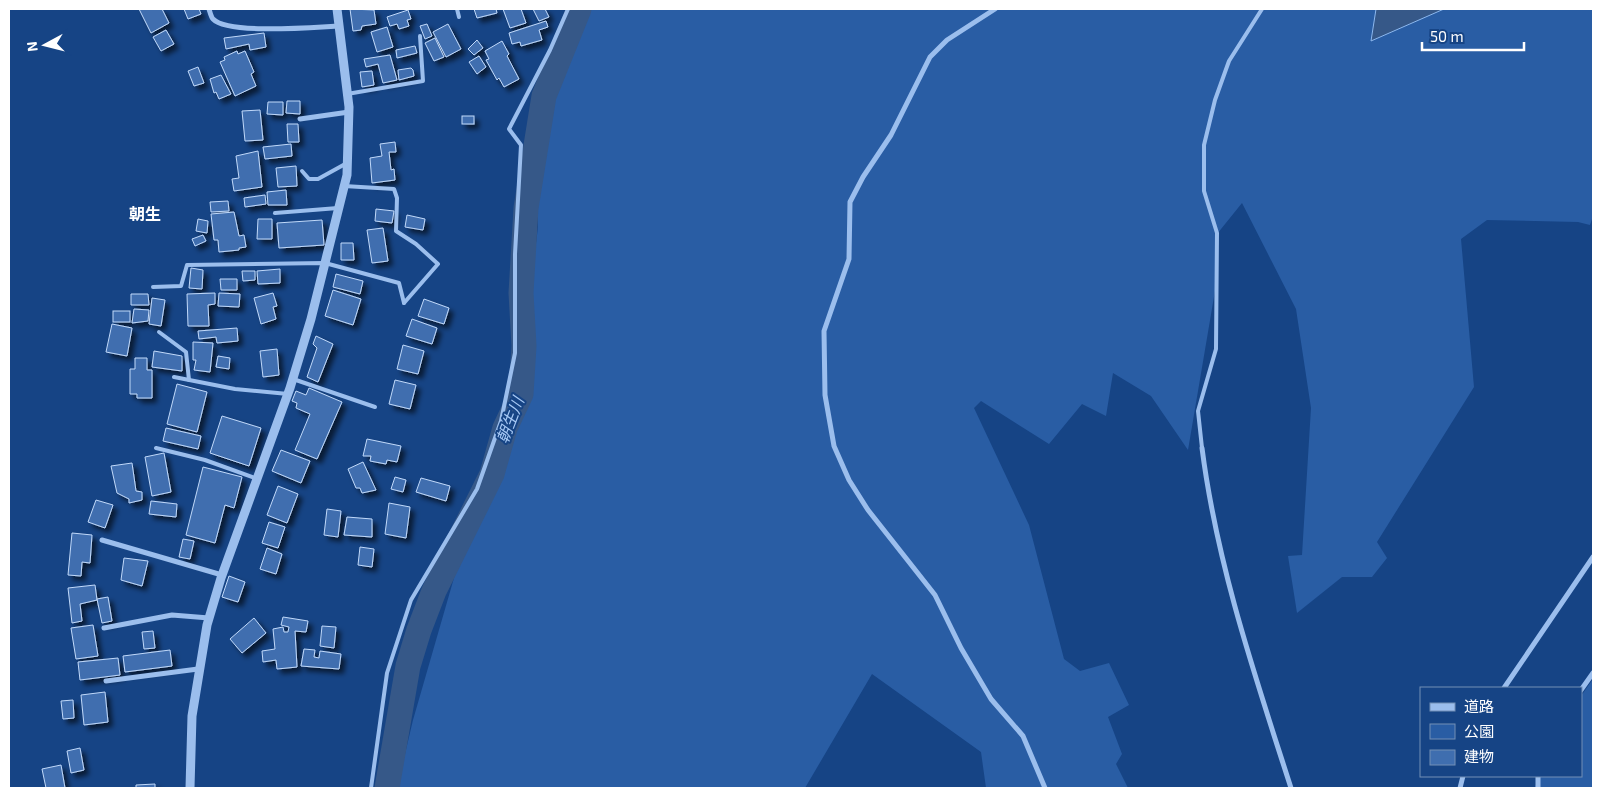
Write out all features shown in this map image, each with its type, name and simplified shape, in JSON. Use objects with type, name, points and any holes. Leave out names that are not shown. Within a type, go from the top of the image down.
[{"type":"street","points":[[209,9],[214,20],[224,25],[250,29],[339,26]]},
{"type":"street","points":[[190,788],[192,716],[198,669],[209,618],[222,575],[293,378],[344,186],[349,112],[337,9]]},
{"type":"street","points":[[995,9],[947,40],[930,57],[892,135],[863,177],[850,202],[849,260],[824,331],[825,395],[834,446],[849,480],[868,510],[935,595],[961,648],[990,699],[1024,736],[1045,788]]},
{"type":"street","points":[[300,119],[349,112]]},
{"type":"street","points":[[1202,448],[1220,553],[1234,608],[1291,788]]},
{"type":"street","points":[[102,540],[222,575]]},
{"type":"street","points":[[1505,687],[1593,557]]},
{"type":"street","points":[[104,628],[172,615],[209,618]]},
{"type":"street","points":[[106,681],[198,669]]},
{"type":"street","points":[[1582,689],[1593,673]]},
{"type":"lane","points":[[457,9],[458,17]]},
{"type":"lane","points":[[371,788],[387,673],[411,600],[477,489],[501,421],[516,354],[515,254],[521,145],[509,129],[550,50],[568,9]]},
{"type":"lane","points":[[1202,448],[1198,411],[1216,349],[1217,243],[1217,234],[1204,191],[1204,145],[1215,100],[1229,61],[1262,9]]},
{"type":"lane","points":[[347,94],[423,81],[420,36]]},
{"type":"lane","points":[[302,171],[309,179],[318,179],[347,162]]},
{"type":"lane","points":[[153,287],[182,286],[187,265],[325,263],[399,283],[404,303],[438,264],[416,244],[396,231],[397,198],[394,189],[344,186]]},
{"type":"lane","points":[[275,213],[338,208]]},
{"type":"lane","points":[[158,332],[186,352],[189,380]]},
{"type":"lane","points":[[174,377],[235,389],[288,394]]},
{"type":"lane","points":[[293,378],[375,407]]},
{"type":"lane","points":[[156,448],[205,460],[258,479]]},
{"type":"green space","points":[[581,9],[1376,9],[1371,41],[1444,9],[1593,9],[1593,216],[1590,225],[1578,222],[1487,220],[1461,239],[1474,387],[1377,542],[1387,558],[1372,577],[1342,577],[1297,613],[1288,556],[1302,555],[1311,408],[1296,309],[1242,203],[1217,234],[1217,279],[1188,450],[1151,396],[1113,373],[1106,416],[1082,404],[1049,444],[981,401],[974,408],[1029,525],[1064,659],[1080,671],[1109,663],[1129,705],[1108,717],[1122,754],[1116,764],[1128,788],[986,788],[981,752],[872,674],[805,788],[397,788],[413,720],[471,519],[492,474],[521,366],[538,227],[536,126],[579,31]]},
{"type":"green space","points":[[1593,679],[1593,788],[1535,788],[1538,777],[1582,777],[1582,695]]},
{"type":"shaded area","points":[[1376,9],[1444,9],[1371,41]]},
{"type":"building","points":[[139,9],[162,9],[169,23],[151,33]]},
{"type":"building","points":[[184,9],[199,9],[201,14],[188,19]]},
{"type":"building","points":[[350,9],[374,10],[376,24],[362,26],[361,30],[353,31]]},
{"type":"building","points":[[474,9],[496,9],[497,13],[477,18]]},
{"type":"building","points":[[503,9],[521,9],[526,23],[510,28]]},
{"type":"building","points":[[533,9],[545,9],[549,17],[539,21]]},
{"type":"building","points":[[408,10],[411,19],[407,20],[409,26],[399,29],[397,24],[390,26],[387,17]]},
{"type":"building","points":[[546,21],[548,27],[539,30],[542,40],[521,46],[520,42],[512,44],[509,33]]},
{"type":"building","points":[[427,24],[432,36],[425,39],[420,26]]},
{"type":"building","points":[[448,24],[461,49],[446,57],[433,32]]},
{"type":"building","points":[[387,27],[393,47],[377,52],[371,32]]},
{"type":"building","points":[[166,30],[174,44],[161,51],[153,37]]},
{"type":"building","points":[[264,33],[266,47],[250,50],[249,44],[226,49],[224,38]]},
{"type":"building","points":[[435,38],[444,57],[434,61],[425,43]]},
{"type":"building","points":[[477,40],[483,48],[474,55],[468,49]]},
{"type":"building","points":[[502,41],[509,54],[507,56],[519,79],[504,87],[499,78],[497,80],[486,60],[489,59],[485,51]]},
{"type":"building","points":[[415,46],[417,53],[397,58],[396,50]]},
{"type":"building","points":[[237,51],[238,54],[245,51],[254,72],[251,74],[256,86],[235,96],[220,62],[225,60],[224,57]]},
{"type":"building","points":[[390,55],[397,80],[383,83],[378,64],[366,67],[364,59]]},
{"type":"building","points":[[479,56],[486,67],[477,74],[469,62]]},
{"type":"building","points":[[198,67],[204,83],[194,86],[188,71]]},
{"type":"building","points":[[411,68],[414,76],[399,80],[398,70]]},
{"type":"building","points":[[372,71],[374,85],[362,87],[360,72]]},
{"type":"building","points":[[221,75],[231,94],[219,99],[216,92],[214,93],[210,79]]},
{"type":"building","points":[[287,101],[300,101],[300,114],[286,113]]},
{"type":"building","points":[[268,102],[283,102],[283,115],[267,114]]},
{"type":"building","points":[[260,110],[263,140],[245,141],[242,111]]},
{"type":"building","points":[[462,116],[474,116],[474,124],[462,124]]},
{"type":"building","points":[[287,124],[298,124],[299,142],[288,142]]},
{"type":"building","points":[[395,142],[396,152],[389,152],[391,170],[394,169],[395,180],[372,183],[370,158],[382,156],[380,144]]},
{"type":"building","points":[[291,144],[292,156],[265,159],[263,147]]},
{"type":"building","points":[[258,151],[262,187],[234,191],[232,179],[239,178],[236,156]]},
{"type":"building","points":[[296,166],[297,186],[278,187],[276,168]]},
{"type":"building","points":[[286,190],[287,205],[268,205],[267,192]]},
{"type":"building","points":[[265,195],[266,204],[245,207],[244,198]]},
{"type":"building","points":[[228,201],[229,211],[211,212],[210,202]]},
{"type":"building","points":[[376,209],[394,211],[392,223],[375,221]]},
{"type":"building","points":[[234,212],[239,236],[244,235],[246,247],[239,248],[239,250],[219,252],[218,240],[214,240],[211,214]]},
{"type":"building","points":[[407,215],[425,219],[423,230],[405,227]]},
{"type":"building","points":[[198,219],[208,221],[207,233],[196,231]]},
{"type":"building","points":[[258,219],[272,219],[272,239],[257,239]]},
{"type":"building","points":[[322,220],[324,245],[279,248],[277,223]]},
{"type":"building","points":[[383,228],[388,261],[372,263],[367,230]]},
{"type":"building","points":[[203,235],[206,241],[195,246],[192,239]]},
{"type":"building","points":[[341,243],[353,243],[354,260],[341,260]]},
{"type":"building","points":[[191,268],[203,270],[202,289],[189,288]]},
{"type":"building","points":[[280,269],[280,283],[258,284],[257,271]]},
{"type":"building","points":[[242,271],[255,271],[255,280],[243,281]]},
{"type":"building","points":[[336,274],[363,281],[360,294],[333,287]]},
{"type":"building","points":[[220,279],[237,279],[237,290],[221,290]]},
{"type":"building","points":[[333,290],[361,299],[353,325],[325,316]]},
{"type":"building","points":[[215,293],[215,304],[208,305],[209,326],[188,326],[187,294]]},
{"type":"building","points":[[219,293],[240,294],[239,307],[218,306]]},
{"type":"building","points":[[273,293],[277,306],[273,307],[276,319],[261,324],[254,298]]},
{"type":"building","points":[[131,294],[148,294],[149,305],[131,305]]},
{"type":"building","points":[[152,298],[165,300],[161,326],[149,324]]},
{"type":"building","points":[[424,299],[449,308],[444,324],[418,316]]},
{"type":"building","points":[[134,309],[149,310],[148,321],[132,323]]},
{"type":"building","points":[[113,311],[130,311],[130,322],[113,322]]},
{"type":"building","points":[[412,319],[437,328],[432,344],[406,336]]},
{"type":"building","points":[[112,324],[132,328],[127,356],[106,352]]},
{"type":"building","points":[[237,328],[238,341],[217,343],[216,337],[199,339],[198,331]]},
{"type":"building","points":[[316,336],[333,344],[318,382],[307,377],[317,348],[313,344]]},
{"type":"building","points":[[193,342],[213,343],[210,372],[194,370],[196,360],[193,360]]},
{"type":"building","points":[[403,345],[424,351],[418,374],[397,369]]},
{"type":"building","points":[[277,349],[279,375],[263,377],[260,351]]},
{"type":"building","points":[[154,351],[182,356],[182,371],[152,367]]},
{"type":"building","points":[[218,356],[230,358],[229,369],[216,367]]},
{"type":"building","points":[[135,358],[147,358],[147,370],[152,370],[152,398],[137,398],[137,394],[130,394],[130,369],[135,369]]},
{"type":"building","points":[[395,380],[416,385],[410,409],[389,404]]},
{"type":"building","points":[[177,384],[207,392],[197,432],[167,424]]},
{"type":"building","points":[[309,388],[342,402],[317,459],[295,450],[310,414],[296,408],[297,403],[292,401],[296,391],[306,395]]},
{"type":"building","points":[[222,416],[261,428],[249,466],[210,453]]},
{"type":"building","points":[[166,428],[201,436],[198,449],[163,441]]},
{"type":"building","points":[[367,439],[401,446],[397,462],[387,460],[386,464],[370,461],[371,456],[363,456]]},
{"type":"building","points":[[281,450],[310,461],[301,483],[272,471]]},
{"type":"building","points":[[164,453],[171,492],[152,496],[145,457]]},
{"type":"building","points":[[363,462],[376,490],[362,493],[360,488],[356,488],[348,469]]},
{"type":"building","points":[[132,463],[136,491],[142,492],[142,500],[129,503],[129,499],[117,493],[111,466]]},
{"type":"building","points":[[203,467],[242,477],[234,508],[225,505],[215,543],[186,535]]},
{"type":"building","points":[[395,477],[406,480],[403,492],[391,489]]},
{"type":"building","points":[[421,478],[450,486],[446,501],[416,492]]},
{"type":"building","points":[[278,486],[298,494],[287,523],[267,515]]},
{"type":"building","points":[[96,500],[113,505],[105,528],[88,522]]},
{"type":"building","points":[[151,501],[177,504],[176,517],[149,514]]},
{"type":"building","points":[[389,503],[410,507],[406,538],[385,534]]},
{"type":"building","points":[[327,509],[341,511],[338,537],[324,535]]},
{"type":"building","points":[[347,517],[372,519],[372,537],[344,535]]},
{"type":"building","points":[[269,522],[285,527],[278,548],[262,543]]},
{"type":"building","points":[[72,533],[92,535],[90,563],[82,562],[81,576],[68,575]]},
{"type":"building","points":[[183,539],[194,541],[190,559],[179,557]]},
{"type":"building","points":[[360,547],[374,549],[372,567],[358,565]]},
{"type":"building","points":[[267,548],[282,554],[276,574],[260,569]]},
{"type":"building","points":[[124,558],[148,561],[142,586],[121,580]]},
{"type":"building","points":[[229,576],[245,582],[238,602],[222,597]]},
{"type":"building","points":[[95,585],[97,600],[80,604],[82,621],[72,623],[68,588]]},
{"type":"building","points":[[108,597],[112,621],[102,623],[97,599]]},
{"type":"building","points":[[283,617],[308,621],[306,632],[295,631],[297,667],[277,669],[276,660],[263,662],[262,651],[275,649],[273,629],[283,627],[284,632],[288,632],[289,627],[281,625]]},
{"type":"building","points":[[254,618],[266,633],[242,653],[230,639]]},
{"type":"building","points":[[93,625],[98,656],[76,659],[71,628]]},
{"type":"building","points":[[322,626],[336,627],[334,648],[320,646]]},
{"type":"building","points":[[153,631],[155,648],[144,649],[142,632]]},
{"type":"building","points":[[304,649],[315,650],[314,657],[319,658],[320,651],[341,654],[339,669],[301,666]]},
{"type":"building","points":[[170,650],[172,666],[125,672],[123,656]]},
{"type":"building","points":[[118,658],[120,675],[80,680],[78,662]]},
{"type":"building","points":[[105,692],[108,722],[84,725],[81,695]]},
{"type":"building","points":[[73,700],[74,718],[63,719],[61,701]]},
{"type":"building","points":[[80,748],[84,770],[71,773],[67,751]]},
{"type":"building","points":[[61,765],[65,788],[46,788],[42,769]]},
{"type":"building","points":[[155,784],[155,788],[136,788],[136,785]]},
{"type":"waterway","name":"朝生川","points":[[387,788],[408,666],[419,630],[434,591],[492,474],[505,428],[521,394],[524,346],[521,293],[526,208],[544,96],[579,9]]},
{"type":"district","name":"朝生","points":[[145,214]]}]
